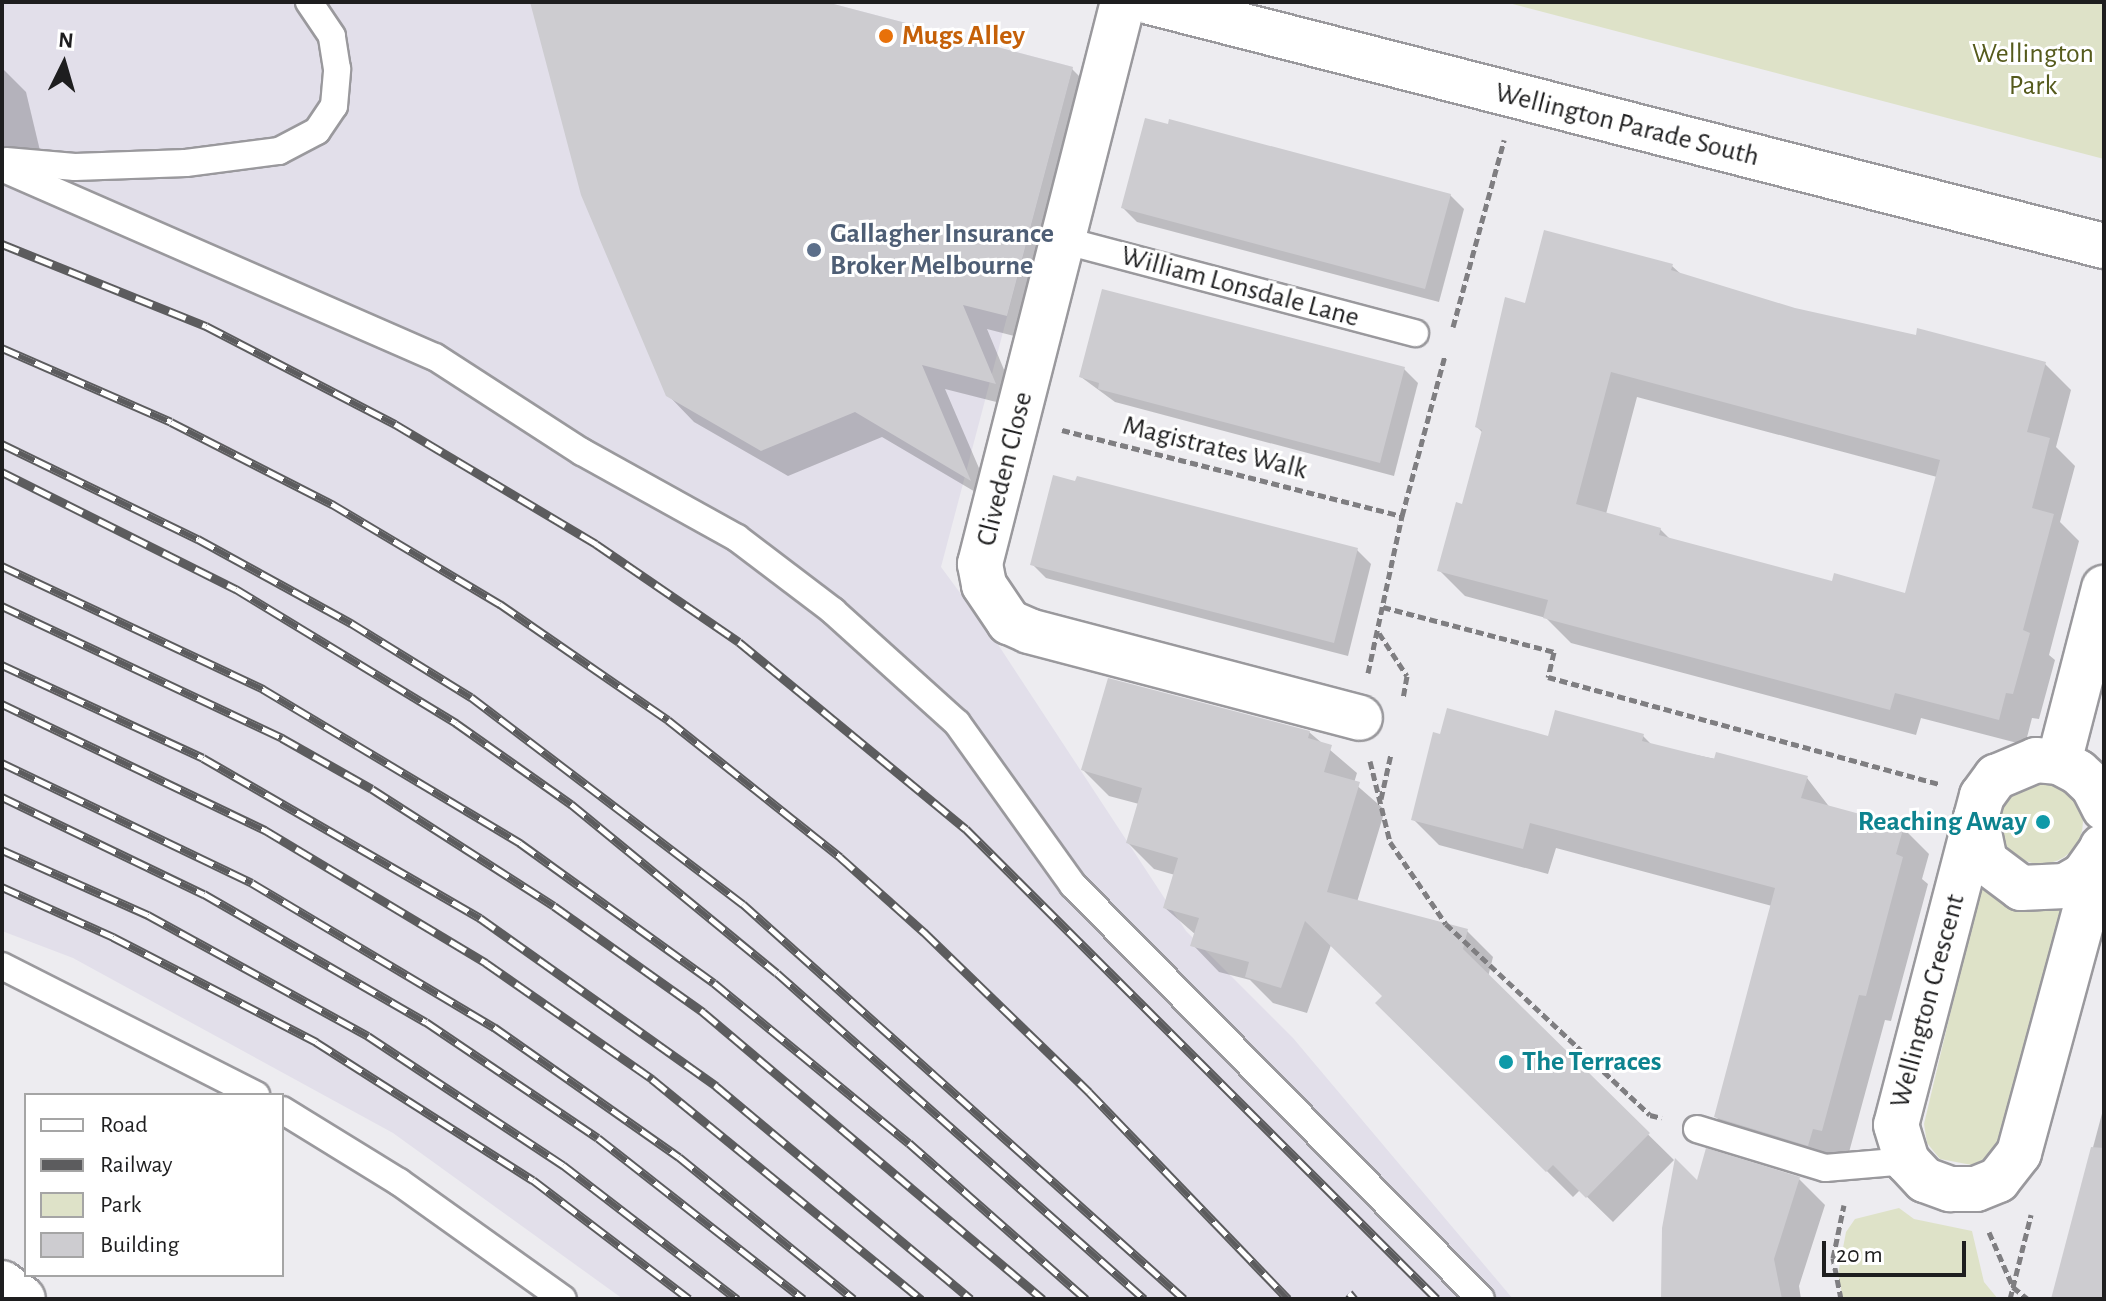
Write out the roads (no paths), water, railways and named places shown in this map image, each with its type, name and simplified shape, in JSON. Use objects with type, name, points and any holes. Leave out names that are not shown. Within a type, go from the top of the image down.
[{"type":"street","name":"Cliveden Close","points":[[1123,2],[1066,241],[980,564],[994,605],[1009,622],[1029,631],[1360,718]]},
{"type":"street","name":"Wellington Parade South","points":[[1150,2],[2104,246]]},
{"type":"street","points":[[2059,762],[2104,588]]},
{"type":"street","points":[[1907,1161],[1925,1180],[1964,1191],[1998,1180],[2012,1165],[2024,1141],[2103,832],[2086,778],[2059,762],[2025,761],[2005,770],[1988,786],[1977,812],[1985,861],[2001,877],[2031,890],[2075,881],[2092,867],[2103,832]]},
{"type":"street","name":"Wellington Crescent","points":[[1907,1161],[1897,1138],[1897,1111],[1977,812]]},
{"type":"street","points":[[2,1283],[23,1299]]},
{"type":"lane","points":[[2,160],[75,167],[186,163],[279,151],[317,131],[334,106],[337,69],[332,36],[309,2]]},
{"type":"lane","points":[[2,168],[435,357],[582,452],[737,538],[809,593],[957,723],[1073,885],[1481,1299]]},
{"type":"lane","name":"William Lonsdale Lane","points":[[1066,241],[1415,333]]},
{"type":"lane","points":[[2,966],[252,1093]]},
{"type":"lane","points":[[284,1111],[399,1182],[563,1299]]},
{"type":"lane","points":[[1697,1129],[1825,1168],[1907,1161]]},
{"type":"railway","points":[[2,244],[206,326],[395,424],[596,544],[739,642],[966,829],[1437,1299]]},
{"type":"railway","points":[[2,348],[171,422],[332,504],[500,604],[668,720],[840,857],[924,932],[1089,1092],[1288,1299]]},
{"type":"railway","points":[[2,444],[198,539],[351,623],[471,697],[743,904],[1184,1299]]},
{"type":"railway","points":[[2,472],[236,589],[456,723],[571,804],[777,973],[1144,1299]]},
{"type":"railway","points":[[2,566],[263,689],[520,843],[714,983],[909,1143],[1086,1299]]},
{"type":"railway","points":[[2,606],[282,738],[372,789],[554,906],[703,1012],[1043,1299]]},
{"type":"railway","points":[[2,665],[203,758],[480,918],[716,1086],[971,1299]]},
{"type":"railway","points":[[2,704],[265,830],[486,963],[652,1079],[921,1299]]},
{"type":"railway","points":[[2,763],[252,883],[494,1027],[679,1157],[854,1299]]},
{"type":"railway","points":[[2,797],[204,894],[426,1022],[598,1138],[803,1299]]},
{"type":"railway","points":[[2,850],[148,915],[368,1036],[563,1165],[737,1299]]},
{"type":"railway","points":[[2,887],[113,937],[316,1042],[533,1180],[689,1299]]},
{"type":"railway","points":[[1349,1293],[1354,1299]]},
{"type":"place","name":"Mugs Alley","points":[[886,36]]},
{"type":"place","name":"Gallagher Insurance Broker Melbourne","points":[[814,250]]},
{"type":"place","name":"Reaching Away","points":[[2043,822]]},
{"type":"place","name":"The Terraces","points":[[1506,1062]]},
{"type":"park label","name":"Wellington Park","points":[[2033,70]]}]
